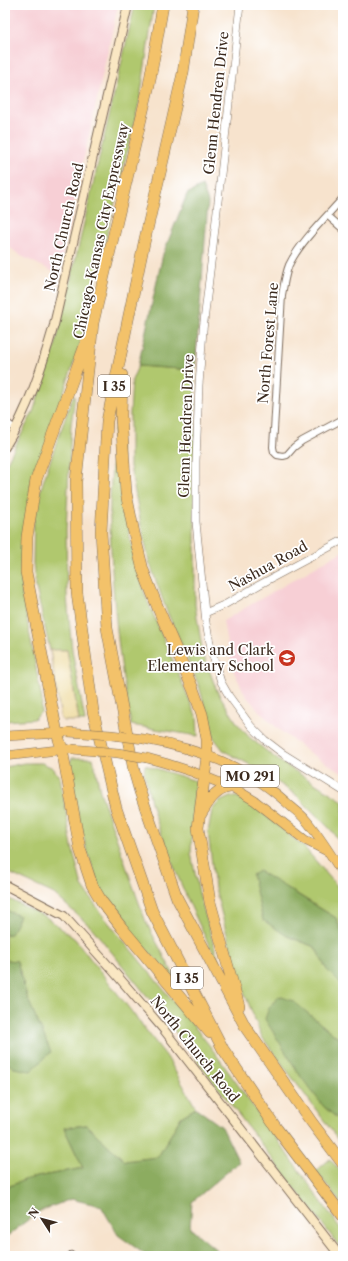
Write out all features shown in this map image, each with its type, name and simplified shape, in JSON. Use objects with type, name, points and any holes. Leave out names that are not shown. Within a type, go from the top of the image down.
[{"type":"highway","name":"Chicago-Kansas City Expressway","points":[[163,5],[149,85],[93,323],[76,480],[77,593],[93,711],[116,808],[152,911],[223,1049],[277,1129],[343,1216]]},
{"type":"highway","name":"I 35","points":[[193,5],[183,73],[144,243],[107,421],[101,532],[107,628],[134,771],[177,898],[246,1028],[310,1120],[343,1164]]},
{"type":"highway","points":[[93,323],[36,480],[27,537],[26,572],[67,749],[80,849],[96,890],[102,902],[122,928],[223,1049]]},
{"type":"highway","points":[[123,344],[121,416],[126,493],[143,570],[155,602],[193,689],[200,708],[207,739],[207,756],[198,828],[210,902],[246,1028]]},
{"type":"highway","points":[[199,818],[213,796],[219,790],[230,787]]},
{"type":"main road","name":"North Church Road","points":[[5,447],[16,430],[43,363],[54,325],[128,5]]},
{"type":"main road","name":"MO 291","points":[[5,736],[63,732],[111,735],[168,744],[228,763],[275,792],[304,818],[343,874]]},
{"type":"main road","name":"MO 291","points":[[5,756],[67,749],[118,753],[165,762],[230,787],[255,801],[305,840],[328,851]]},
{"type":"main road","name":"North Church Road","points":[[5,885],[64,916],[116,973],[164,1030],[340,1256]]},
{"type":"street","name":"Glenn Hendren Drive","points":[[240,5],[202,330],[196,461],[196,522],[205,613],[216,668],[228,696],[251,726],[265,740],[282,753],[343,791]]},
{"type":"street","name":"North Forest Lane","points":[[343,198],[297,252],[289,265],[284,280],[273,447],[274,452],[283,456],[302,441],[343,419]]},
{"type":"street","points":[[328,216],[343,229]]},
{"type":"street","points":[[5,422],[16,430]]},
{"type":"street","name":"Nashua Road","points":[[205,613],[226,604],[343,540]]},
{"type":"shaded area","points":[[5,5],[118,5],[58,274],[21,256],[5,244]]},
{"type":"shaded area","name":"Lewis and Clark Elementary School","points":[[343,551],[343,773],[311,754],[282,732],[263,715],[246,696],[234,672],[223,621]]},
{"type":"green space","points":[[135,5],[154,5],[140,99],[82,338],[54,421],[22,541],[22,593],[42,700],[41,712],[34,719],[5,721],[5,466],[33,412],[55,347]]},
{"type":"green space","points":[[202,186],[208,202],[195,370],[138,366],[163,254],[187,194]]},
{"type":"green space","points":[[138,366],[195,370],[195,605],[203,654],[217,691],[237,723],[249,737],[279,761],[343,801],[343,847],[331,830],[296,795],[260,770],[224,751],[214,738],[199,686],[166,609],[149,561],[141,524],[130,466],[130,414],[132,380]]},
{"type":"green space","points":[[73,396],[75,396],[71,425],[66,530],[67,597],[72,650],[85,721],[79,721],[67,650],[50,650],[36,588],[33,563],[34,511]]},
{"type":"green space","points":[[117,420],[130,538],[145,595],[197,718],[198,736],[131,725],[119,650],[111,548],[111,489],[114,432]]},
{"type":"green space","points":[[72,758],[93,758],[100,791],[146,922],[177,981],[138,941],[112,910],[100,890],[87,851],[77,810],[70,762]]},
{"type":"green space","points":[[24,763],[42,763],[53,768],[60,778],[72,847],[82,886],[104,917],[210,1046],[343,1232],[343,1251],[164,1017],[92,928],[54,894],[5,871],[5,767]]},
{"type":"green space","points":[[145,765],[196,781],[193,805],[191,853],[199,893],[220,966],[201,929],[168,852],[150,798],[144,771]]},
{"type":"green space","points":[[230,797],[238,797],[259,810],[304,847],[343,893],[343,935],[336,918],[294,892],[287,936],[315,947],[327,970],[343,986],[343,1042],[322,1025],[324,1107],[343,1123],[343,1146],[262,1037],[238,977],[215,888],[208,832],[212,810],[219,802]]},
{"type":"green space","points":[[259,871],[336,918],[343,935],[343,986],[327,970],[315,947],[287,936],[263,920],[252,875]]},
{"type":"green space","points":[[5,897],[46,917],[75,939],[167,1057],[196,1108],[181,1117],[158,1157],[125,1161],[86,1125],[64,1128],[83,1168],[27,1179],[5,1188],[5,1061],[14,1068],[27,997],[17,961],[5,960],[5,935],[11,934],[19,916],[5,910]]},
{"type":"green space","points":[[5,910],[20,916],[11,934],[5,935]]},
{"type":"green space","points":[[5,960],[17,961],[27,997],[51,1052],[31,1071],[14,1068],[5,1061]]},
{"type":"green space","points":[[279,996],[293,1001],[343,1042],[343,1123],[324,1107],[301,1077],[265,1019],[269,1008]]},
{"type":"green space","points":[[196,1108],[222,1127],[239,1162],[192,1202],[190,1228],[224,1256],[147,1256],[118,1235],[101,1206],[71,1199],[38,1212],[6,1237],[8,1256],[5,1256],[5,1188],[27,1179],[83,1168],[64,1128],[86,1125],[125,1161],[158,1157],[181,1117]]},
{"type":"green space","points":[[330,1159],[343,1175],[343,1206],[316,1171]]},
{"type":"sand","points":[[50,650],[67,650],[79,721],[63,721],[61,719]]},
{"type":"place","name":"Lewis and Clark Elementary School","points":[[287,658]]}]
